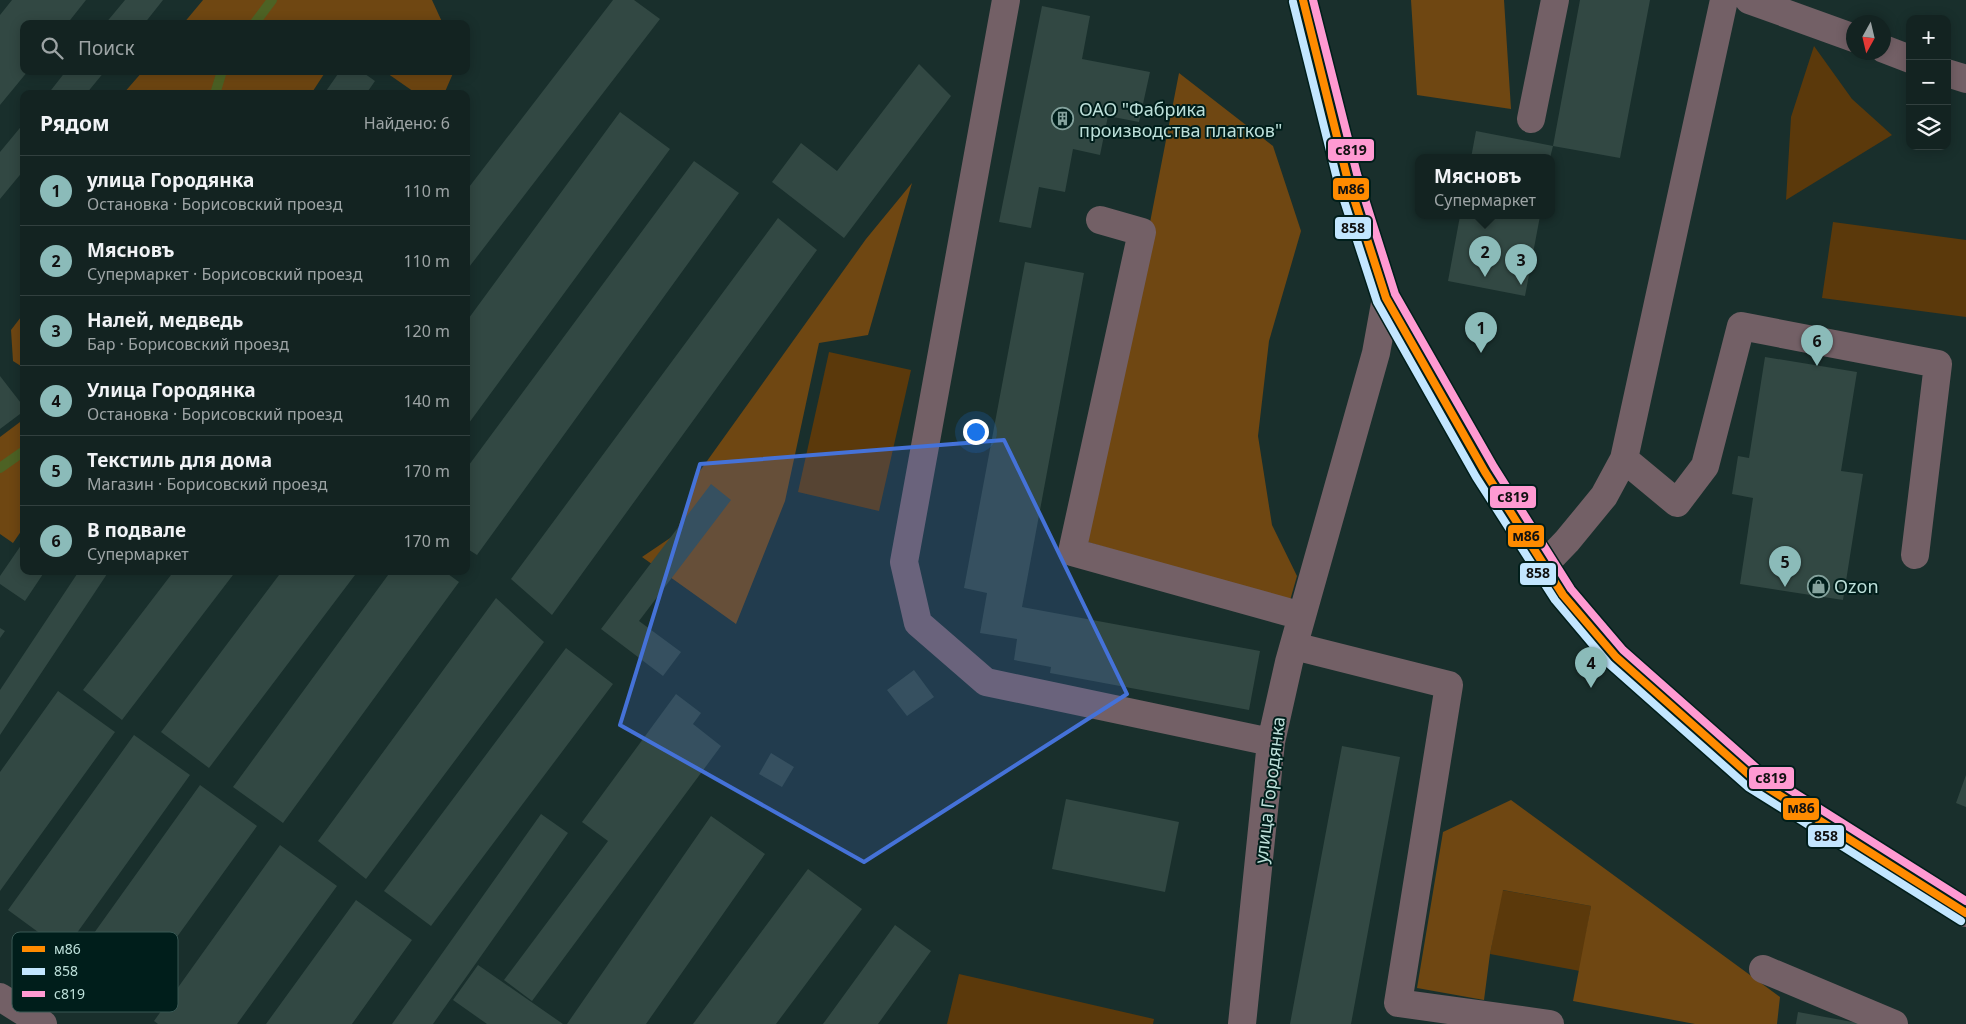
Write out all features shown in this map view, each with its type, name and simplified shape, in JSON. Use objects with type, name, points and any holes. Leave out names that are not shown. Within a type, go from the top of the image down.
[{"type":"street","points":[[1006,0],[904,562],[918,623],[986,682],[1271,742]]},
{"type":"street","points":[[1303,0],[1347,177],[1386,298],[1485,472],[1563,596],[1616,657],[1754,779],[1966,912]]},
{"type":"street","points":[[1531,119],[1555,0]]},
{"type":"street","points":[[1543,566],[1604,496],[1624,459],[1724,0]]},
{"type":"street","points":[[1749,0],[1846,35]]},
{"type":"street","points":[[1891,52],[1906,57]]},
{"type":"street","points":[[1951,74],[1966,80]]},
{"type":"street","points":[[1100,220],[1142,232],[1072,552],[1302,616]]},
{"type":"street","name":"улица Городянка","points":[[1242,1024],[1271,742],[1302,616],[1376,353],[1386,298]]},
{"type":"street","points":[[1624,459],[1677,503],[1705,466],[1740,326],[1938,364],[1915,555]]},
{"type":"street","points":[[1294,646],[1449,685],[1398,1003],[1550,1024]]},
{"type":"street","points":[[1763,969],[1894,1024]]},
{"type":"street","points":[[0,997],[12,1005]]},
{"type":"street","points":[[24,1012],[43,1024]]},
{"type":"highlighted area","points":[[1004,440],[1127,694],[864,862],[620,725],[700,464]]},
{"type":"shaded area","points":[[203,0],[432,0],[441,20],[186,20]]},
{"type":"shaded area","points":[[1411,0],[1504,0],[1511,109],[1417,95]]},
{"type":"shaded area","points":[[1814,46],[1852,99],[1892,135],[1786,200],[1791,117]]},
{"type":"shaded area","points":[[1179,73],[1273,146],[1301,231],[1269,341],[1258,436],[1272,525],[1297,576],[1289,604],[1088,542]]},
{"type":"shaded area","points":[[140,75],[323,75],[314,90],[126,90]]},
{"type":"shaded area","points":[[390,75],[452,75],[446,90],[411,90]]},
{"type":"shaded area","points":[[912,183],[868,335],[819,343],[785,501],[736,624],[642,557],[676,534],[697,475],[866,239]]},
{"type":"shaded area","points":[[1833,222],[1966,240],[1966,317],[1822,298]]},
{"type":"shaded area","points":[[20,318],[20,365],[13,361],[11,330]]},
{"type":"shaded area","points":[[829,352],[911,370],[879,511],[798,492]]},
{"type":"shaded area","points":[[20,422],[20,533],[13,543],[0,534],[0,437]]},
{"type":"shaded area","points":[[1511,800],[1780,997],[1777,1024],[1695,1024],[1573,1001],[1591,906],[1503,890],[1490,954],[1484,1000],[1417,988],[1443,832]]},
{"type":"shaded area","points":[[1502,890],[1591,906],[1580,971],[1490,954]]},
{"type":"shaded area","points":[[959,974],[1154,1019],[1153,1024],[947,1024]]},
{"type":"building","points":[[12,0],[86,0],[70,20],[20,20],[20,75],[25,75],[0,105],[0,15]]},
{"type":"building","points":[[125,0],[163,0],[147,20],[108,20]]},
{"type":"building","points":[[613,0],[634,0],[660,19],[470,266],[470,186]]},
{"type":"building","points":[[1580,0],[1650,0],[1620,158],[1553,146]]},
{"type":"building","name":"ОАО \"Фабрика производства платков\"","points":[[1042,6],[1090,16],[1082,59],[1150,72],[1139,122],[1108,116],[1100,155],[1073,149],[1065,192],[1039,187],[1031,228],[999,222]]},
{"type":"building","points":[[919,64],[951,96],[844,238],[772,182],[801,143],[837,171]]},
{"type":"building","points":[[63,75],[102,75],[89,90],[51,90]]},
{"type":"building","points":[[337,75],[367,75],[375,81],[369,90],[327,90]]},
{"type":"building","points":[[620,112],[670,149],[470,422],[470,317]]},
{"type":"building","points":[[20,128],[20,175],[0,199],[0,152]]},
{"type":"building","points":[[1476,131],[1553,146],[1551,154],[1472,154]]},
{"type":"building","points":[[694,161],[739,193],[477,555],[470,551],[470,464]]},
{"type":"building","points":[[778,218],[817,250],[552,615],[511,579]]},
{"type":"building","points":[[1459,219],[1539,219],[1525,296],[1448,281]]},
{"type":"building","points":[[1025,262],[1084,273],[1022,607],[1260,651],[1249,710],[1050,673],[1051,667],[1014,660],[1017,639],[980,633],[987,593],[964,588]]},
{"type":"building","points":[[1765,357],[1857,372],[1841,471],[1863,474],[1843,600],[1740,584],[1753,498],[1732,494],[1738,456],[1749,458]]},
{"type":"building","points":[[0,376],[20,402],[20,414],[0,429]]},
{"type":"building","points":[[711,484],[731,500],[639,621],[681,652],[663,676],[601,629]]},
{"type":"building","points":[[20,547],[20,575],[42,575],[25,601],[0,584],[0,576]]},
{"type":"building","points":[[76,575],[106,575],[0,735],[0,690]]},
{"type":"building","points":[[171,575],[233,575],[122,720],[83,690]]},
{"type":"building","points":[[279,575],[355,575],[209,768],[161,732]]},
{"type":"building","points":[[388,575],[449,575],[459,582],[283,823],[233,787]]},
{"type":"building","points":[[496,598],[544,642],[366,879],[318,841]]},
{"type":"building","points":[[0,628],[5,631],[0,638]]},
{"type":"building","points":[[566,648],[613,684],[431,926],[384,891]]},
{"type":"building","points":[[914,670],[934,697],[907,716],[887,690]]},
{"type":"building","points":[[58,691],[115,732],[0,891],[0,772]]},
{"type":"building","points":[[676,694],[701,713],[693,724],[721,746],[532,1001],[504,980],[608,841],[582,822]]},
{"type":"building","points":[[134,735],[190,775],[78,932],[38,932],[8,910]]},
{"type":"building","points":[[1342,746],[1400,757],[1351,1024],[1290,1024]]},
{"type":"building","points":[[771,753],[794,767],[782,787],[759,774]]},
{"type":"building","points":[[1966,775],[1966,807],[1956,803]]},
{"type":"building","points":[[200,785],[257,826],[178,935],[178,932],[95,932]]},
{"type":"building","points":[[1066,799],[1179,822],[1165,892],[1052,869]]},
{"type":"building","points":[[541,814],[568,833],[433,1024],[392,1024]]},
{"type":"building","points":[[711,816],[765,854],[646,1024],[567,1024]]},
{"type":"building","points":[[280,845],[337,886],[237,1024],[158,1024],[154,1021],[160,1012],[178,1012],[178,987]]},
{"type":"building","points":[[808,869],[862,909],[776,1024],[693,1024]]},
{"type":"building","points":[[356,900],[412,940],[352,1024],[266,1024]]},
{"type":"building","points":[[895,925],[931,951],[878,1024],[823,1024]]},
{"type":"building","points":[[478,965],[563,1024],[487,1024],[453,1000]]},
{"type":"building","points":[[1798,1012],[1858,1023],[1858,1024],[1796,1024]]},
{"type":"waterway","points":[[257,20],[272,0]]},
{"type":"waterway","points":[[216,90],[221,75]]},
{"type":"waterway","points":[[0,468],[20,454]]},
{"type":"transit line","name":"м86","points":[[1303,0],[1347,177],[1386,298],[1485,472],[1563,595],[1616,657],[1754,779],[1966,913]]},
{"type":"transit line","name":"с819","points":[[1313,0],[1357,174],[1395,294],[1494,467],[1571,589],[1623,650],[1760,771],[1966,901]]},
{"type":"transit line","name":"858","points":[[1293,2],[1337,179],[1377,302],[1476,477],[1555,600],[1609,664],[1748,787],[1961,921]]},
{"type":"place","name":"ОАО \"Фабрика производства платков\"","points":[[1063,119]]},
{"type":"place","name":"Мясновъ","points":[[1485,277]]},
{"type":"place","name":"Налей, медведь","points":[[1521,285]]},
{"type":"place","name":"улица Городянка","points":[[1481,353]]},
{"type":"place","name":"В подвале","points":[[1817,366]]},
{"type":"place","name":"Ozon","points":[[1818,586]]},
{"type":"place","name":"Текстиль для дома","points":[[1785,587]]},
{"type":"place","name":"Улица Городянка","points":[[1591,688]]}]
